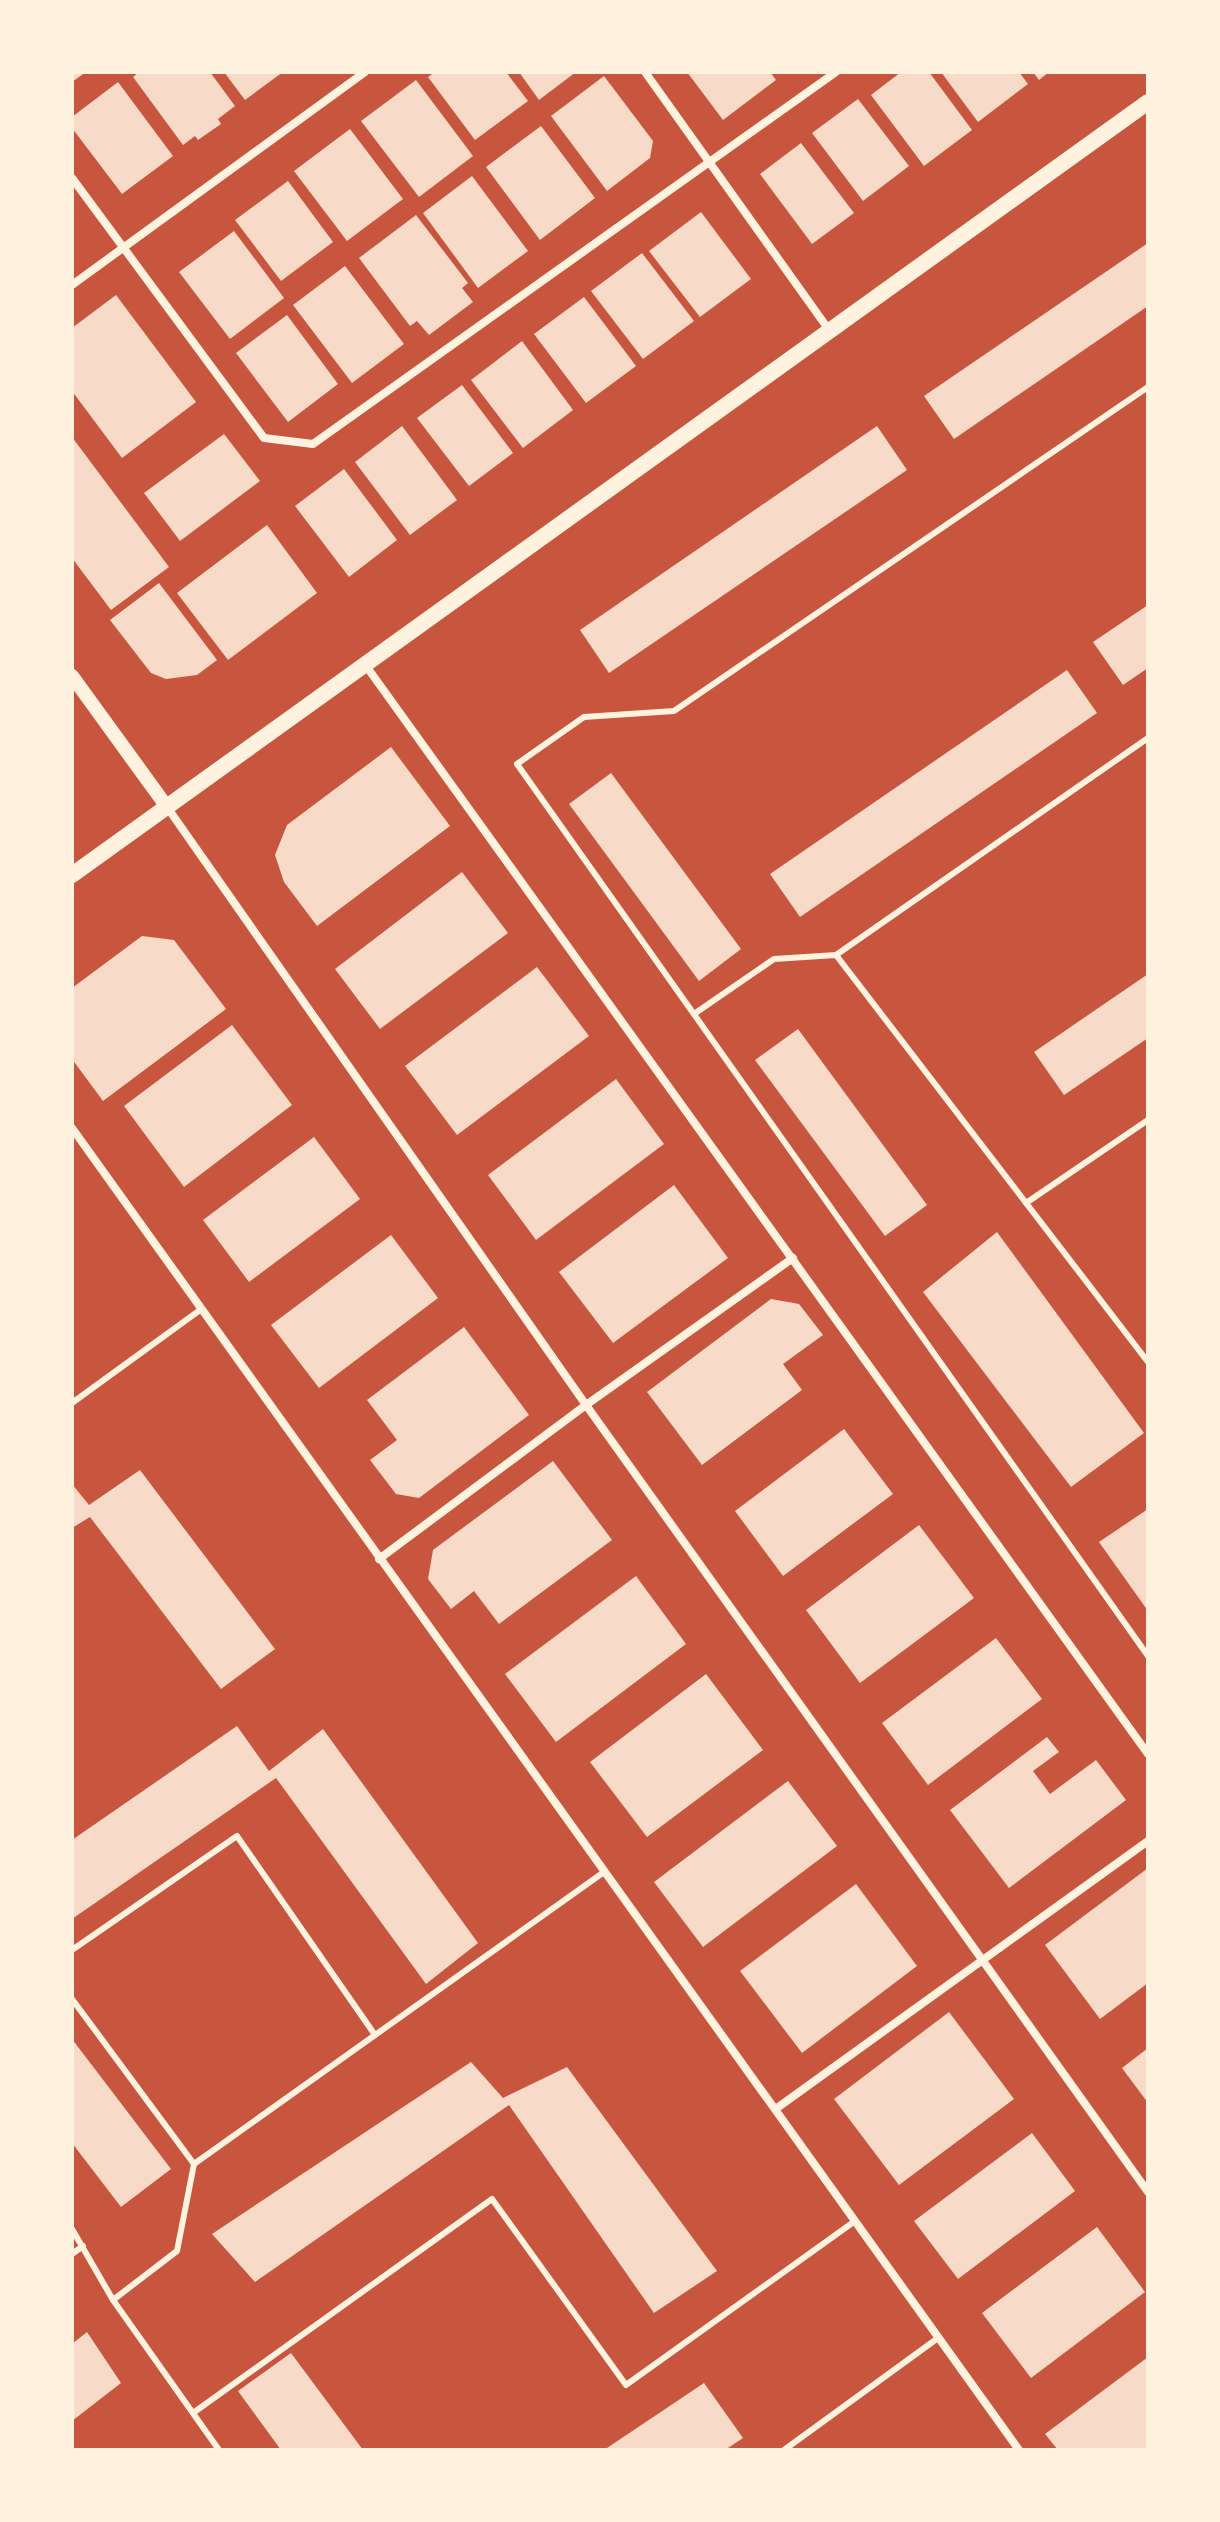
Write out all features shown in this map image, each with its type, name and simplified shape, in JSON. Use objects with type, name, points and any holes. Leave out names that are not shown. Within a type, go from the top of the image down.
[{"type":"main road","points":[[72,875],[364,662],[1148,102]]},
{"type":"street","points":[[72,285],[365,72]]},
{"type":"street","points":[[645,72],[829,331]]},
{"type":"street","points":[[72,178],[264,438],[313,444],[836,72]]},
{"type":"street","points":[[364,662],[1148,1754]]},
{"type":"street","points":[[72,676],[586,1405],[1148,2192]]},
{"type":"street","points":[[72,1128],[604,1872],[777,2108],[1019,2450]]},
{"type":"street","points":[[379,1559],[586,1405],[793,1258]]},
{"type":"street","points":[[777,2108],[1148,1841]]},
{"type":"lane","points":[[1148,387],[674,711],[584,717],[517,764],[1148,1656]]},
{"type":"lane","points":[[694,1014],[774,959],[836,955],[1148,738]]},
{"type":"lane","points":[[836,955],[1148,1362]]},
{"type":"lane","points":[[1026,1203],[1148,1120]]},
{"type":"lane","points":[[72,1403],[200,1310]]},
{"type":"lane","points":[[72,1950],[237,1836],[375,2035]]},
{"type":"lane","points":[[113,2300],[177,2251],[194,2164],[604,1872]]},
{"type":"lane","points":[[72,1999],[194,2164]]},
{"type":"lane","points":[[193,2413],[492,2199],[626,2385],[855,2221]]},
{"type":"lane","points":[[72,2229],[113,2300],[219,2450]]},
{"type":"lane","points":[[72,2254],[83,2246]]},
{"type":"lane","points":[[784,2450],[938,2338]]},
{"type":"building","points":[[72,72],[86,72],[72,82]]},
{"type":"building","points":[[139,72],[210,72],[235,106],[218,119],[221,124],[198,140],[195,136],[183,145],[133,77]]},
{"type":"building","points":[[224,72],[283,72],[245,100]]},
{"type":"building","points":[[435,72],[506,72],[528,101],[475,140],[428,77]]},
{"type":"building","points":[[519,72],[576,72],[539,100]]},
{"type":"building","points":[[687,72],[770,72],[776,80],[723,120]]},
{"type":"building","points":[[901,72],[929,72],[972,130],[924,166],[871,95]]},
{"type":"building","points":[[941,72],[1019,72],[1028,84],[978,122]]},
{"type":"building","points":[[1033,72],[1049,72],[1039,80]]},
{"type":"building","points":[[604,76],[653,141],[650,158],[607,191],[551,116]]},
{"type":"building","points":[[416,80],[473,156],[419,197],[361,121]]},
{"type":"building","points":[[118,82],[173,156],[122,194],[72,128],[72,117]]},
{"type":"building","points":[[858,99],[909,166],[863,201],[812,133]]},
{"type":"building","points":[[541,126],[595,198],[540,240],[486,167]]},
{"type":"building","points":[[350,129],[403,199],[347,241],[294,171]]},
{"type":"building","points":[[801,143],[854,213],[812,244],[760,174]]},
{"type":"building","points":[[472,176],[528,251],[478,288],[423,213]]},
{"type":"building","points":[[288,181],[333,242],[281,281],[235,220]]},
{"type":"building","points":[[701,212],[751,279],[700,317],[649,251]]},
{"type":"building","points":[[416,215],[468,283],[462,288],[473,302],[429,335],[417,321],[410,326],[359,258]]},
{"type":"building","points":[[234,231],[284,298],[230,339],[179,272]]},
{"type":"building","points":[[1148,243],[1148,306],[954,439],[924,396]]},
{"type":"building","points":[[642,253],[694,321],[643,359],[591,291]]},
{"type":"building","points":[[345,266],[404,344],[352,383],[293,305]]},
{"type":"building","points":[[116,295],[196,402],[122,458],[72,391],[72,328]]},
{"type":"building","points":[[584,297],[636,366],[586,403],[534,334]]},
{"type":"building","points":[[287,315],[338,384],[288,422],[236,353]]},
{"type":"building","points":[[522,341],[573,410],[523,448],[471,380]]},
{"type":"building","points":[[462,385],[513,453],[469,486],[417,418]]},
{"type":"building","points":[[402,426],[457,500],[410,535],[355,462]]},
{"type":"building","points":[[877,426],[907,470],[609,673],[580,630]]},
{"type":"building","points":[[224,434],[260,481],[180,541],[144,493]]},
{"type":"building","points":[[72,437],[169,567],[111,610],[72,558]]},
{"type":"building","points":[[344,469],[397,540],[349,577],[295,506]]},
{"type":"building","points":[[267,525],[317,593],[228,660],[177,593]]},
{"type":"building","points":[[159,583],[217,660],[197,675],[166,679],[151,673],[110,620]]},
{"type":"building","points":[[1148,605],[1148,668],[1123,685],[1093,642]]},
{"type":"building","points":[[1067,670],[1097,713],[800,917],[770,874]]},
{"type":"building","points":[[391,747],[450,826],[317,926],[284,882],[275,855],[287,825]]},
{"type":"building","points":[[611,773],[741,949],[699,981],[569,804]]},
{"type":"building","points":[[462,872],[508,933],[380,1029],[335,969]]},
{"type":"building","points":[[142,936],[174,940],[226,1009],[103,1101],[72,1059],[72,988]]},
{"type":"building","points":[[537,967],[589,1036],[457,1135],[405,1066]]},
{"type":"building","points":[[1148,974],[1148,1038],[1064,1095],[1034,1052]]},
{"type":"building","points":[[232,1025],[292,1105],[184,1187],[124,1106]]},
{"type":"building","points":[[798,1029],[927,1205],[885,1236],[755,1060]]},
{"type":"building","points":[[616,1079],[664,1144],[536,1240],[488,1175]]},
{"type":"building","points":[[314,1137],[360,1199],[249,1282],[203,1220]]},
{"type":"building","points":[[674,1185],[728,1258],[613,1343],[559,1272]]},
{"type":"building","points":[[997,1232],[1144,1433],[1071,1487],[923,1292]]},
{"type":"building","points":[[391,1235],[438,1298],[319,1388],[271,1325]]},
{"type":"building","points":[[771,1299],[799,1304],[823,1335],[783,1364],[802,1390],[702,1465],[647,1392]]},
{"type":"building","points":[[464,1327],[529,1415],[419,1498],[396,1494],[370,1460],[397,1440],[367,1400]]},
{"type":"building","points":[[844,1429],[893,1494],[783,1576],[735,1511]]},
{"type":"building","points":[[553,1461],[612,1540],[499,1624],[474,1591],[451,1609],[428,1579],[433,1550]]},
{"type":"building","points":[[140,1470],[275,1649],[221,1689],[90,1517],[72,1528],[72,1484],[89,1505]]},
{"type":"building","points":[[1148,1509],[1148,1611],[1099,1542]]},
{"type":"building","points":[[919,1525],[974,1598],[860,1683],[806,1610]]},
{"type":"building","points":[[636,1576],[686,1644],[556,1742],[505,1674]]},
{"type":"building","points":[[996,1638],[1042,1699],[928,1785],[882,1723]]},
{"type":"building","points":[[706,1674],[763,1750],[647,1837],[590,1762]]},
{"type":"building","points":[[237,1726],[269,1771],[323,1729],[478,1943],[426,1984],[276,1778],[72,1919],[72,1840]]},
{"type":"building","points":[[1047,1737],[1059,1752],[1033,1771],[1050,1794],[1096,1760],[1126,1800],[1009,1888],[950,1810]]},
{"type":"building","points":[[788,1781],[837,1846],[703,1947],[654,1882]]},
{"type":"building","points":[[1148,1868],[1148,1983],[1100,2019],[1045,1945]]},
{"type":"building","points":[[856,1884],[917,1966],[802,2053],[740,1971]]},
{"type":"building","points":[[949,2012],[1014,2099],[899,2185],[834,2099]]},
{"type":"building","points":[[72,2039],[171,2169],[121,2207],[72,2143]]},
{"type":"building","points":[[1148,2048],[1148,2103],[1122,2068]]},
{"type":"building","points":[[471,2062],[503,2098],[567,2067],[717,2271],[654,2313],[509,2105],[255,2282],[212,2234]]},
{"type":"building","points":[[1032,2133],[1075,2191],[958,2279],[914,2221]]},
{"type":"building","points":[[1097,2227],[1145,2292],[1031,2378],[982,2313]]},
{"type":"building","points":[[87,2332],[121,2383],[72,2421],[72,2344]]},
{"type":"building","points":[[291,2353],[363,2450],[281,2450],[238,2391]]},
{"type":"building","points":[[1148,2357],[1148,2450],[1058,2450],[1045,2434]]},
{"type":"building","points":[[704,2383],[743,2438],[725,2450],[604,2450]]}]
